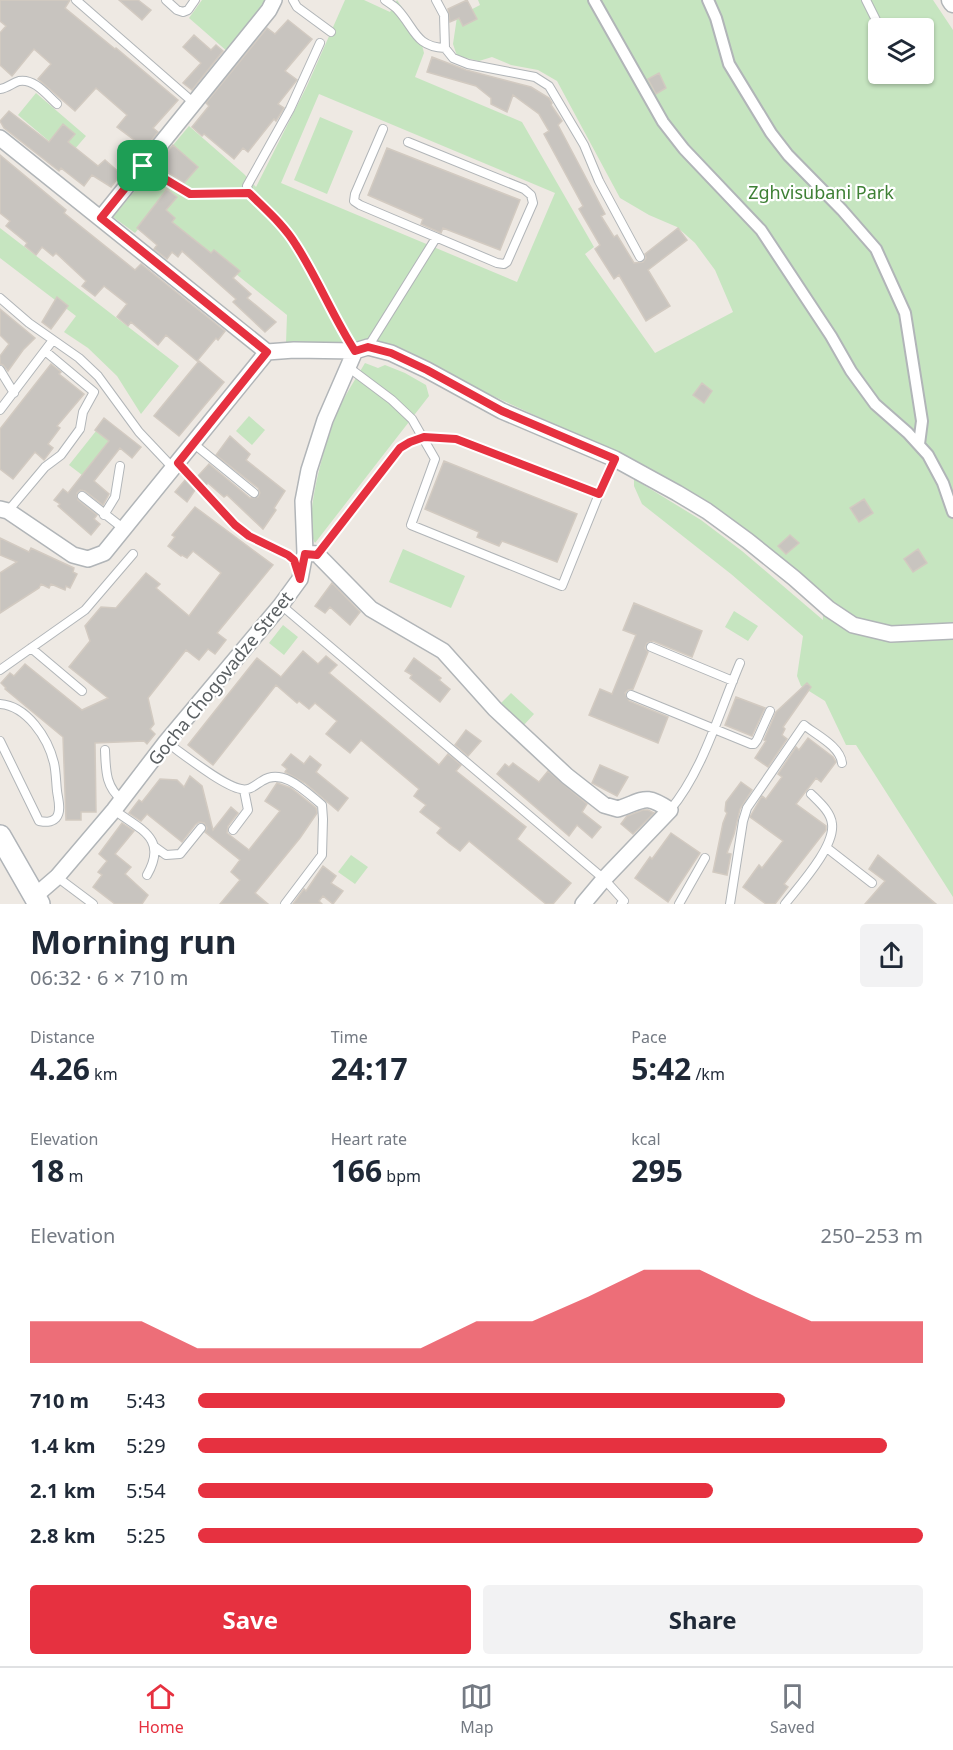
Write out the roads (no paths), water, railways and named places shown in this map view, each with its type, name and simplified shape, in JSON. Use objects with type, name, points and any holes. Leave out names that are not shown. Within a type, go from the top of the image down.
[{"type":"main road","points":[[0,836],[37,900]]},
{"type":"street","points":[[101,218],[269,10],[274,0]]},
{"type":"street","points":[[594,0],[663,122],[684,148],[761,230],[831,336],[851,371],[875,404],[919,444],[936,468],[953,512]]},
{"type":"street","points":[[708,0],[716,18],[729,64],[766,125],[788,155],[842,210],[876,249],[904,313],[922,421],[919,444]]},
{"type":"street","points":[[0,138],[267,352],[362,349],[391,353],[502,411],[615,459],[706,511],[794,578],[829,609],[853,625],[891,634],[953,631]]},
{"type":"street","name":"Gocha Chogovadze Street","points":[[37,900],[118,805],[166,742],[281,605],[300,579],[311,554],[303,501],[309,470],[325,420],[348,367],[362,349]]},
{"type":"street","points":[[4,510],[73,555],[88,559],[104,553],[267,352]]},
{"type":"street","points":[[311,554],[371,609],[443,651],[495,709],[567,776],[604,804],[618,809],[641,799],[654,800],[670,810],[583,904]]},
{"type":"lane","points":[[76,0],[194,103]]},
{"type":"lane","points":[[166,0],[177,10],[183,12],[188,10],[195,0]]},
{"type":"lane","points":[[293,0],[297,7],[331,32]]},
{"type":"lane","points":[[385,0],[397,9],[420,40],[427,45],[445,48]]},
{"type":"lane","points":[[436,0],[444,15],[445,48],[453,58],[468,64],[536,77],[549,86],[584,145],[599,181],[640,256]]},
{"type":"lane","points":[[866,0],[875,18]]},
{"type":"lane","points":[[320,43],[290,109],[247,186],[249,193],[276,219],[296,244],[342,332],[362,349],[436,238]]},
{"type":"lane","points":[[0,89],[26,81],[34,84],[57,104]]},
{"type":"lane","points":[[383,129],[354,201],[360,206],[436,238],[504,264],[507,262],[533,203],[531,195],[524,189],[408,142]]},
{"type":"lane","points":[[143,166],[190,194],[249,193]]},
{"type":"lane","points":[[0,298],[79,358],[98,376],[139,432],[235,525],[249,536],[294,560],[300,579]]},
{"type":"lane","points":[[0,410],[53,340]]},
{"type":"lane","points":[[4,510],[45,467],[61,455],[80,429],[83,412],[94,392],[45,351]]},
{"type":"lane","points":[[348,367],[392,400],[412,419],[435,459],[411,525],[562,586],[615,459]]},
{"type":"lane","points":[[0,370],[14,393]]},
{"type":"lane","points":[[311,554],[400,448],[424,437],[456,439],[599,494]]},
{"type":"lane","points":[[194,444],[254,493]]},
{"type":"lane","points":[[105,515],[115,497],[120,466]]},
{"type":"lane","points":[[82,496],[124,529]]},
{"type":"lane","points":[[0,670],[85,610],[133,554]]},
{"type":"lane","points":[[281,605],[604,879],[624,901],[621,904]]},
{"type":"lane","points":[[651,647],[733,681]]},
{"type":"lane","points":[[31,648],[82,691]]},
{"type":"lane","points":[[670,810],[681,797],[696,770],[740,663]]},
{"type":"lane","points":[[631,695],[751,744],[754,744],[770,711]]},
{"type":"lane","points":[[0,704],[8,705],[25,715],[40,731],[53,761],[59,810],[56,818],[48,823],[39,822],[1,747]]},
{"type":"lane","points":[[730,904],[747,808],[804,725],[834,748],[842,763]]},
{"type":"lane","points":[[166,742],[208,772],[237,788],[249,789],[264,779],[277,776],[294,783],[322,805],[322,855],[285,904]]},
{"type":"lane","points":[[105,750],[106,777],[118,805],[151,838],[156,847],[166,855],[180,854],[201,828]]},
{"type":"lane","points":[[233,830],[248,810],[244,790]]},
{"type":"lane","points":[[785,904],[827,848],[831,836],[832,824],[829,815],[811,794]]},
{"type":"lane","points":[[147,875],[153,864],[156,847]]},
{"type":"lane","points":[[827,848],[872,883]]},
{"type":"lane","points":[[679,904],[705,858]]},
{"type":"lane","points":[[57,877],[93,904]]},
{"type":"park label","name":"Zghvisubani Park","points":[[821,192]]}]
